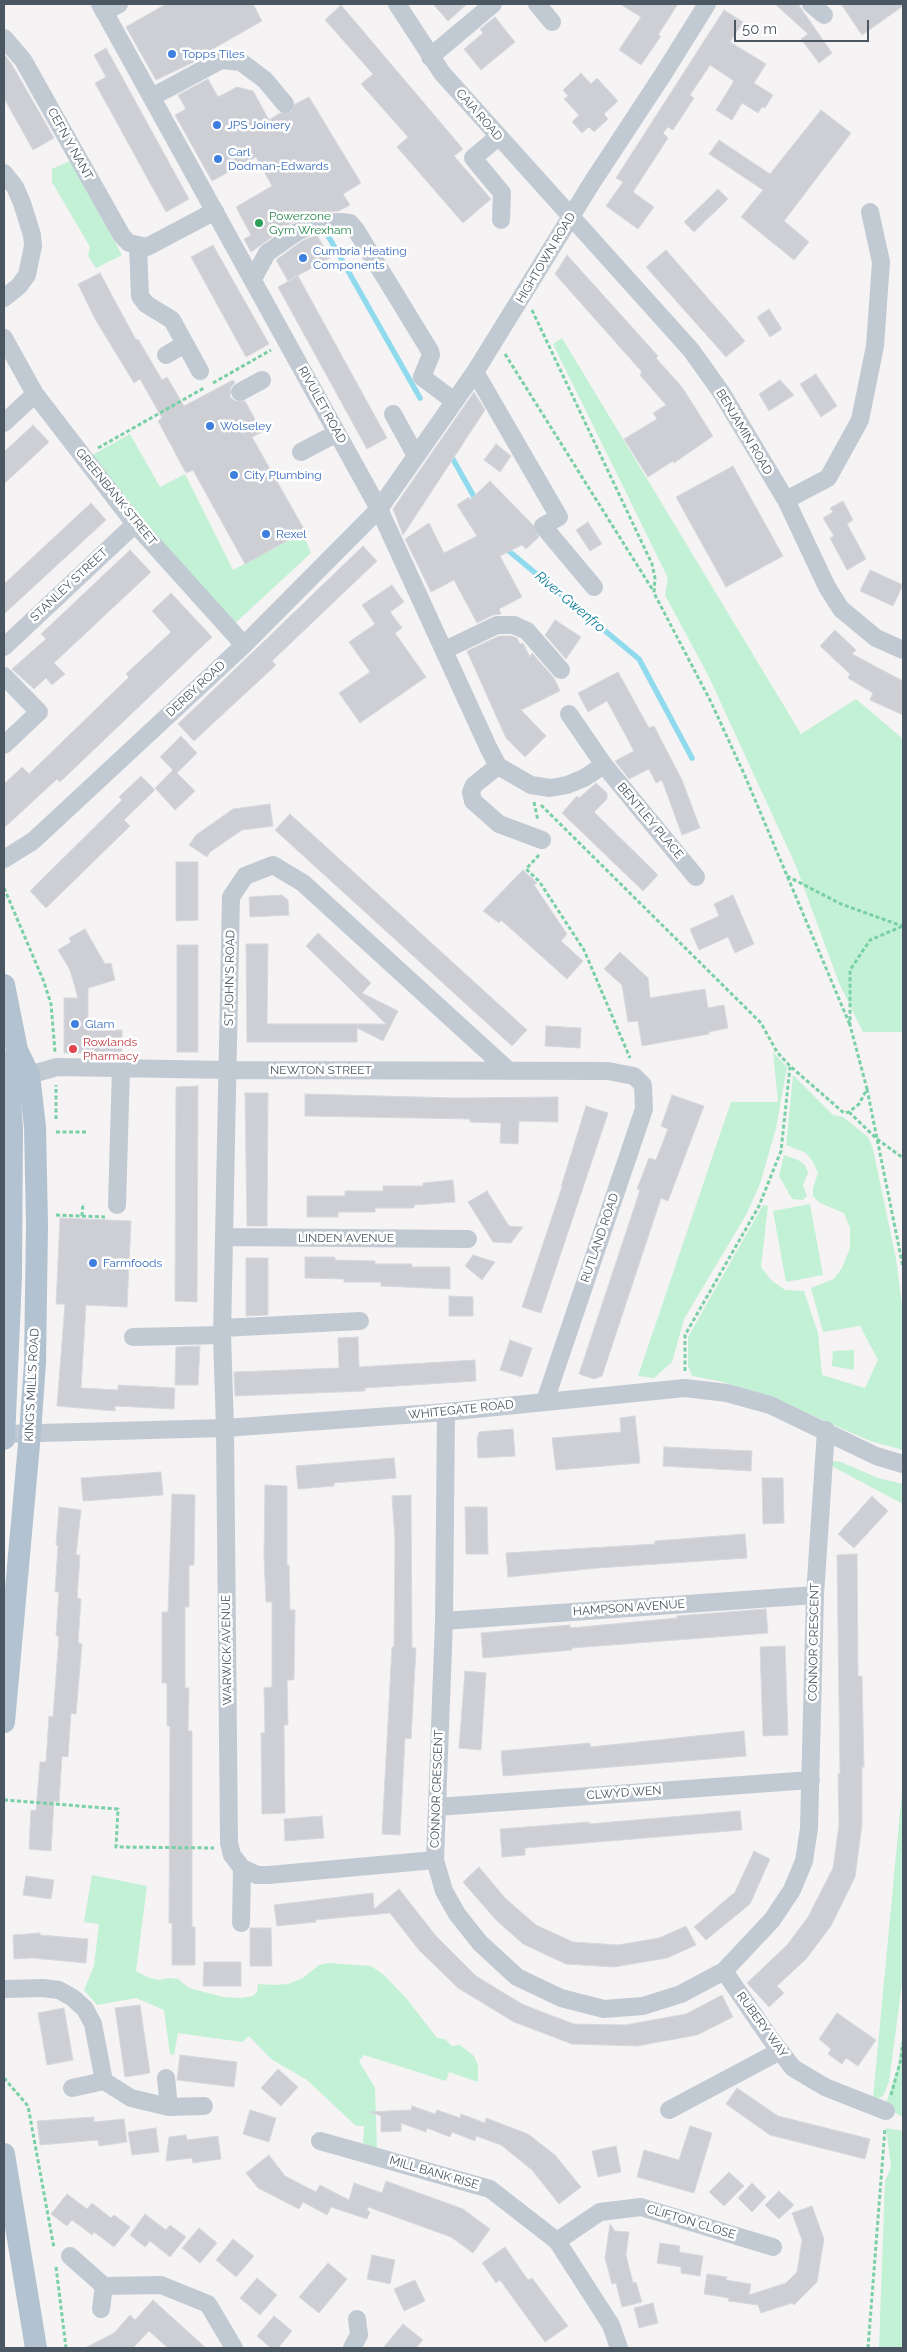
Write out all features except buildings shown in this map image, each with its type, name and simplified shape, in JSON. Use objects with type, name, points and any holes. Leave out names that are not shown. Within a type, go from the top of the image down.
[{"type":"main road","name":"KING'S MILL'S ROAD","points":[[4,985],[17,1050],[18,1076],[12,1128],[12,1266],[4,1439]]},
{"type":"main road","name":"KING'S MILL'S ROAD","points":[[4,1722],[35,1364],[36,1127],[18,1076]]},
{"type":"main road","points":[[4,2154],[36,2348]]},
{"type":"street","name":"CAIA ROAD","points":[[397,4],[430,56],[498,137],[570,218]]},
{"type":"street","points":[[430,56],[493,4]]},
{"type":"street","points":[[537,4],[552,22]]},
{"type":"street","name":"HIGHTOWN ROAD","points":[[379,509],[475,372],[525,294],[570,218],[707,4]]},
{"type":"street","name":"RIVULET ROAD","points":[[108,7],[152,97],[379,509],[498,766]]},
{"type":"street","name":"CEFN Y NANT","points":[[4,38],[23,60],[122,236],[129,243],[138,247]]},
{"type":"street","points":[[152,97],[220,60],[241,62],[265,80],[285,104]]},
{"type":"street","points":[[498,137],[474,158],[502,193],[501,220]]},
{"type":"street","points":[[4,173],[15,187],[22,203],[32,235],[33,246],[28,275],[19,286],[4,298]]},
{"type":"street","points":[[200,371],[172,320],[146,304],[140,296],[138,247],[147,248],[157,244],[215,211]]},
{"type":"street","points":[[786,500],[828,478],[860,420],[875,346],[881,262],[870,212]]},
{"type":"street","name":"BENJAMIN ROAD","points":[[570,218],[691,350],[721,392],[786,500],[827,587],[841,609],[876,638],[903,650]]},
{"type":"street","points":[[253,279],[267,253],[298,232],[318,223],[350,223],[430,351],[431,355],[422,377],[454,402]]},
{"type":"street","name":"GREENBANK STREET","points":[[4,338],[34,394],[135,524],[244,645]]},
{"type":"street","points":[[166,355],[184,344]]},
{"type":"street","points":[[475,372],[559,517],[543,526],[594,587]]},
{"type":"street","points":[[240,392],[262,380]]},
{"type":"street","points":[[4,423],[34,394]]},
{"type":"street","points":[[393,414],[416,456]]},
{"type":"street","points":[[302,452],[337,432]]},
{"type":"street","name":"DERBY ROAD","points":[[4,859],[33,841],[244,645],[379,509]]},
{"type":"street","name":"STANLEY STREET","points":[[4,647],[135,524]]},
{"type":"street","points":[[444,650],[497,625],[514,625],[527,631],[561,670]]},
{"type":"street","points":[[4,676],[40,712],[4,744]]},
{"type":"street","name":"BENTLEY PLACE","points":[[569,714],[604,765],[696,877]]},
{"type":"street","points":[[542,840],[499,824],[473,801],[471,792],[474,785],[498,766],[531,785],[550,788],[567,785],[584,778],[604,765]]},
{"type":"street","name":"ST JOHN'S ROAD","points":[[225,1428],[222,1332],[231,897],[245,876],[273,865],[303,883],[509,1072]]},
{"type":"street","name":"NEWTON STREET","points":[[18,1076],[56,1067],[228,1070],[608,1071],[634,1076]]},
{"type":"street","points":[[117,1205],[121,1068]]},
{"type":"street","name":"RUTLAND ROAD","points":[[545,1401],[644,1108],[643,1085],[634,1076]]},
{"type":"street","name":"LINDEN AVENUE","points":[[225,1237],[468,1239]]},
{"type":"street","points":[[133,1337],[360,1321]]},
{"type":"street","name":"WHITEGATE ROAD","points":[[4,1434],[225,1428],[446,1412],[685,1388],[727,1393],[770,1405],[826,1430],[876,1456],[903,1464]]},
{"type":"street","name":"CONNOR CRESCENT","points":[[446,1412],[444,1621],[435,1860],[444,1891],[457,1914],[480,1944],[517,1977],[561,1998],[604,2009],[643,2006],[681,1994],[724,1971],[772,1920],[792,1890],[804,1861],[809,1828],[815,1595],[826,1430]]},
{"type":"street","name":"WARWICK AVENUE","points":[[225,1428],[231,1849],[232,1855],[242,1868]]},
{"type":"street","name":"HAMPSON AVENUE","points":[[444,1621],[815,1595]]},
{"type":"street","name":"CLWYD WEN","points":[[437,1807],[811,1780]]},
{"type":"street","points":[[240,1923],[242,1868],[257,1875],[269,1875],[435,1860]]},
{"type":"street","name":"RUBERY WAY","points":[[724,1971],[793,2068],[825,2087],[886,2111]]},
{"type":"street","points":[[4,1989],[43,1988],[60,1990],[85,2009],[93,2024],[104,2081]]},
{"type":"street","points":[[670,2110],[780,2051]]},
{"type":"street","points":[[166,2078],[169,2107]]},
{"type":"street","points":[[72,2088],[104,2081],[131,2098],[169,2107],[204,2106]]},
{"type":"street","name":"MILL BANK RISE","points":[[320,2141],[490,2189],[556,2241],[611,2325],[619,2348]]},
{"type":"street","name":"CLIFTON CLOSE","points":[[556,2241],[600,2212],[641,2207],[773,2246]]},
{"type":"street","points":[[60,2256],[104,2286],[161,2285],[208,2304],[234,2348]]},
{"type":"street","points":[[100,2309],[104,2286]]},
{"type":"street","points":[[352,2348],[359,2335],[356,2320]]},
{"type":"path","points":[[525,294],[652,564],[655,578],[654,593]]},
{"type":"path","points":[[516,370],[654,593],[711,702],[745,776],[850,1024],[867,1089],[903,1267]]},
{"type":"path","points":[[96,450],[143,422]]},
{"type":"path","points":[[634,1076],[630,1057],[584,950],[539,881],[526,869],[542,853],[542,840],[533,796],[761,1023],[777,1052],[790,1066],[837,1108],[844,1112],[849,1112],[877,1138],[903,1158]]},
{"type":"path","points":[[786,875],[841,904],[903,926]]},
{"type":"path","points":[[4,888],[44,982],[51,1004],[56,1067]]},
{"type":"path","points":[[850,1024],[850,970],[870,940],[903,926]]},
{"type":"path","points":[[685,1388],[685,1335],[759,1206],[781,1151],[790,1066]]},
{"type":"path","points":[[849,1112],[859,1104],[867,1089]]},
{"type":"path","points":[[56,1132],[86,1132]]},
{"type":"path","points":[[82,1216],[83,1203]]},
{"type":"path","points":[[55,1220],[55,1215],[115,1218],[117,1205]]},
{"type":"path","points":[[4,1800],[118,1809],[116,1847],[231,1849]]},
{"type":"path","points":[[868,2348],[886,2111],[901,2059],[903,2042]]},
{"type":"path","points":[[4,2078],[28,2106],[60,2256],[66,2348]]},
{"type":"green space","points":[[70,161],[122,255],[96,268],[88,256],[90,247],[52,182],[52,169]]},
{"type":"green space","points":[[562,338],[801,734],[856,699],[903,739],[903,1032],[863,1032],[839,983],[796,866],[708,675],[665,595],[668,578],[553,344]]},
{"type":"green space","points":[[130,434],[160,487],[185,474],[233,570],[303,533],[311,553],[231,627],[87,458]]},
{"type":"green space","points":[[773,1052],[787,1067],[776,1128],[760,1184],[746,1215],[684,1319],[672,1362],[654,1378],[638,1376],[731,1102],[778,1102]]},
{"type":"green space","points":[[793,1075],[833,1115],[843,1117],[868,1137],[873,1149],[896,1259],[903,1314],[903,1450],[870,1441],[769,1396],[723,1382],[692,1376],[688,1366],[688,1337],[763,1205],[768,1206],[761,1267],[771,1280],[785,1290],[804,1291],[818,1333],[822,1375],[865,1388],[878,1360],[860,1326],[823,1332],[811,1288],[834,1279],[842,1268],[850,1248],[850,1228],[844,1213],[820,1203],[813,1196],[813,1188],[818,1173],[813,1162],[806,1153],[786,1145]]},
{"type":"green space","points":[[784,1155],[798,1160],[805,1165],[808,1173],[803,1185],[807,1196],[803,1200],[792,1199],[779,1176]]},
{"type":"green space","points":[[810,1204],[823,1275],[786,1282],[773,1211]]},
{"type":"green space","points":[[854,1350],[854,1370],[832,1366],[833,1351]]},
{"type":"green space","points":[[832,1461],[841,1462],[878,1478],[903,1484],[903,1504],[828,1464]]},
{"type":"green space","points":[[903,1781],[903,1976],[889,2082],[883,2096],[873,2098]]},
{"type":"green space","points":[[92,1875],[147,1886],[136,1971],[147,1977],[158,1980],[178,1979],[189,1988],[223,1997],[241,1998],[253,1996],[257,1992],[258,1984],[288,1984],[303,1978],[319,1965],[328,1963],[371,1966],[384,1975],[406,1998],[437,2038],[445,2039],[452,2046],[460,2045],[474,2056],[478,2065],[478,2082],[449,2072],[446,2081],[364,2055],[359,2061],[375,2088],[377,2148],[363,2148],[364,2126],[356,2126],[307,2080],[271,2059],[249,2036],[242,2042],[178,2033],[174,2055],[170,2054],[164,2010],[136,1998],[97,2005],[84,1990],[94,1966],[99,1924],[84,1922]]},
{"type":"green space","points":[[903,2028],[903,2117],[886,2103],[898,2067]]},
{"type":"green space","points":[[886,2128],[903,2131],[903,2348],[879,2348],[885,2181],[891,2167]]},
{"type":"waterway","name":"River Gwenfro","points":[[326,232],[420,398]]},
{"type":"waterway","name":"River Gwenfro","points":[[450,454],[477,502]]},
{"type":"waterway","name":"River Gwenfro","points":[[504,547],[639,659],[692,758]]},
{"type":"place","name":"Topps Tiles","points":[[172,54]]},
{"type":"place","name":"JPS Joinery","points":[[217,125]]},
{"type":"place","name":"Carl Dodman-Edwards","points":[[218,159]]},
{"type":"place","name":"Powerzone Gym Wrexham","points":[[259,223]]},
{"type":"place","name":"Cumbria Heating Components","points":[[303,258]]},
{"type":"place","name":"Wolseley","points":[[210,426]]},
{"type":"place","name":"City Plumbing","points":[[234,475]]},
{"type":"place","name":"Rexel","points":[[266,534]]},
{"type":"place","name":"Glam","points":[[75,1024]]},
{"type":"place","name":"Rowlands Pharmacy","points":[[73,1049]]},
{"type":"place","name":"Farmfoods","points":[[93,1263]]}]
